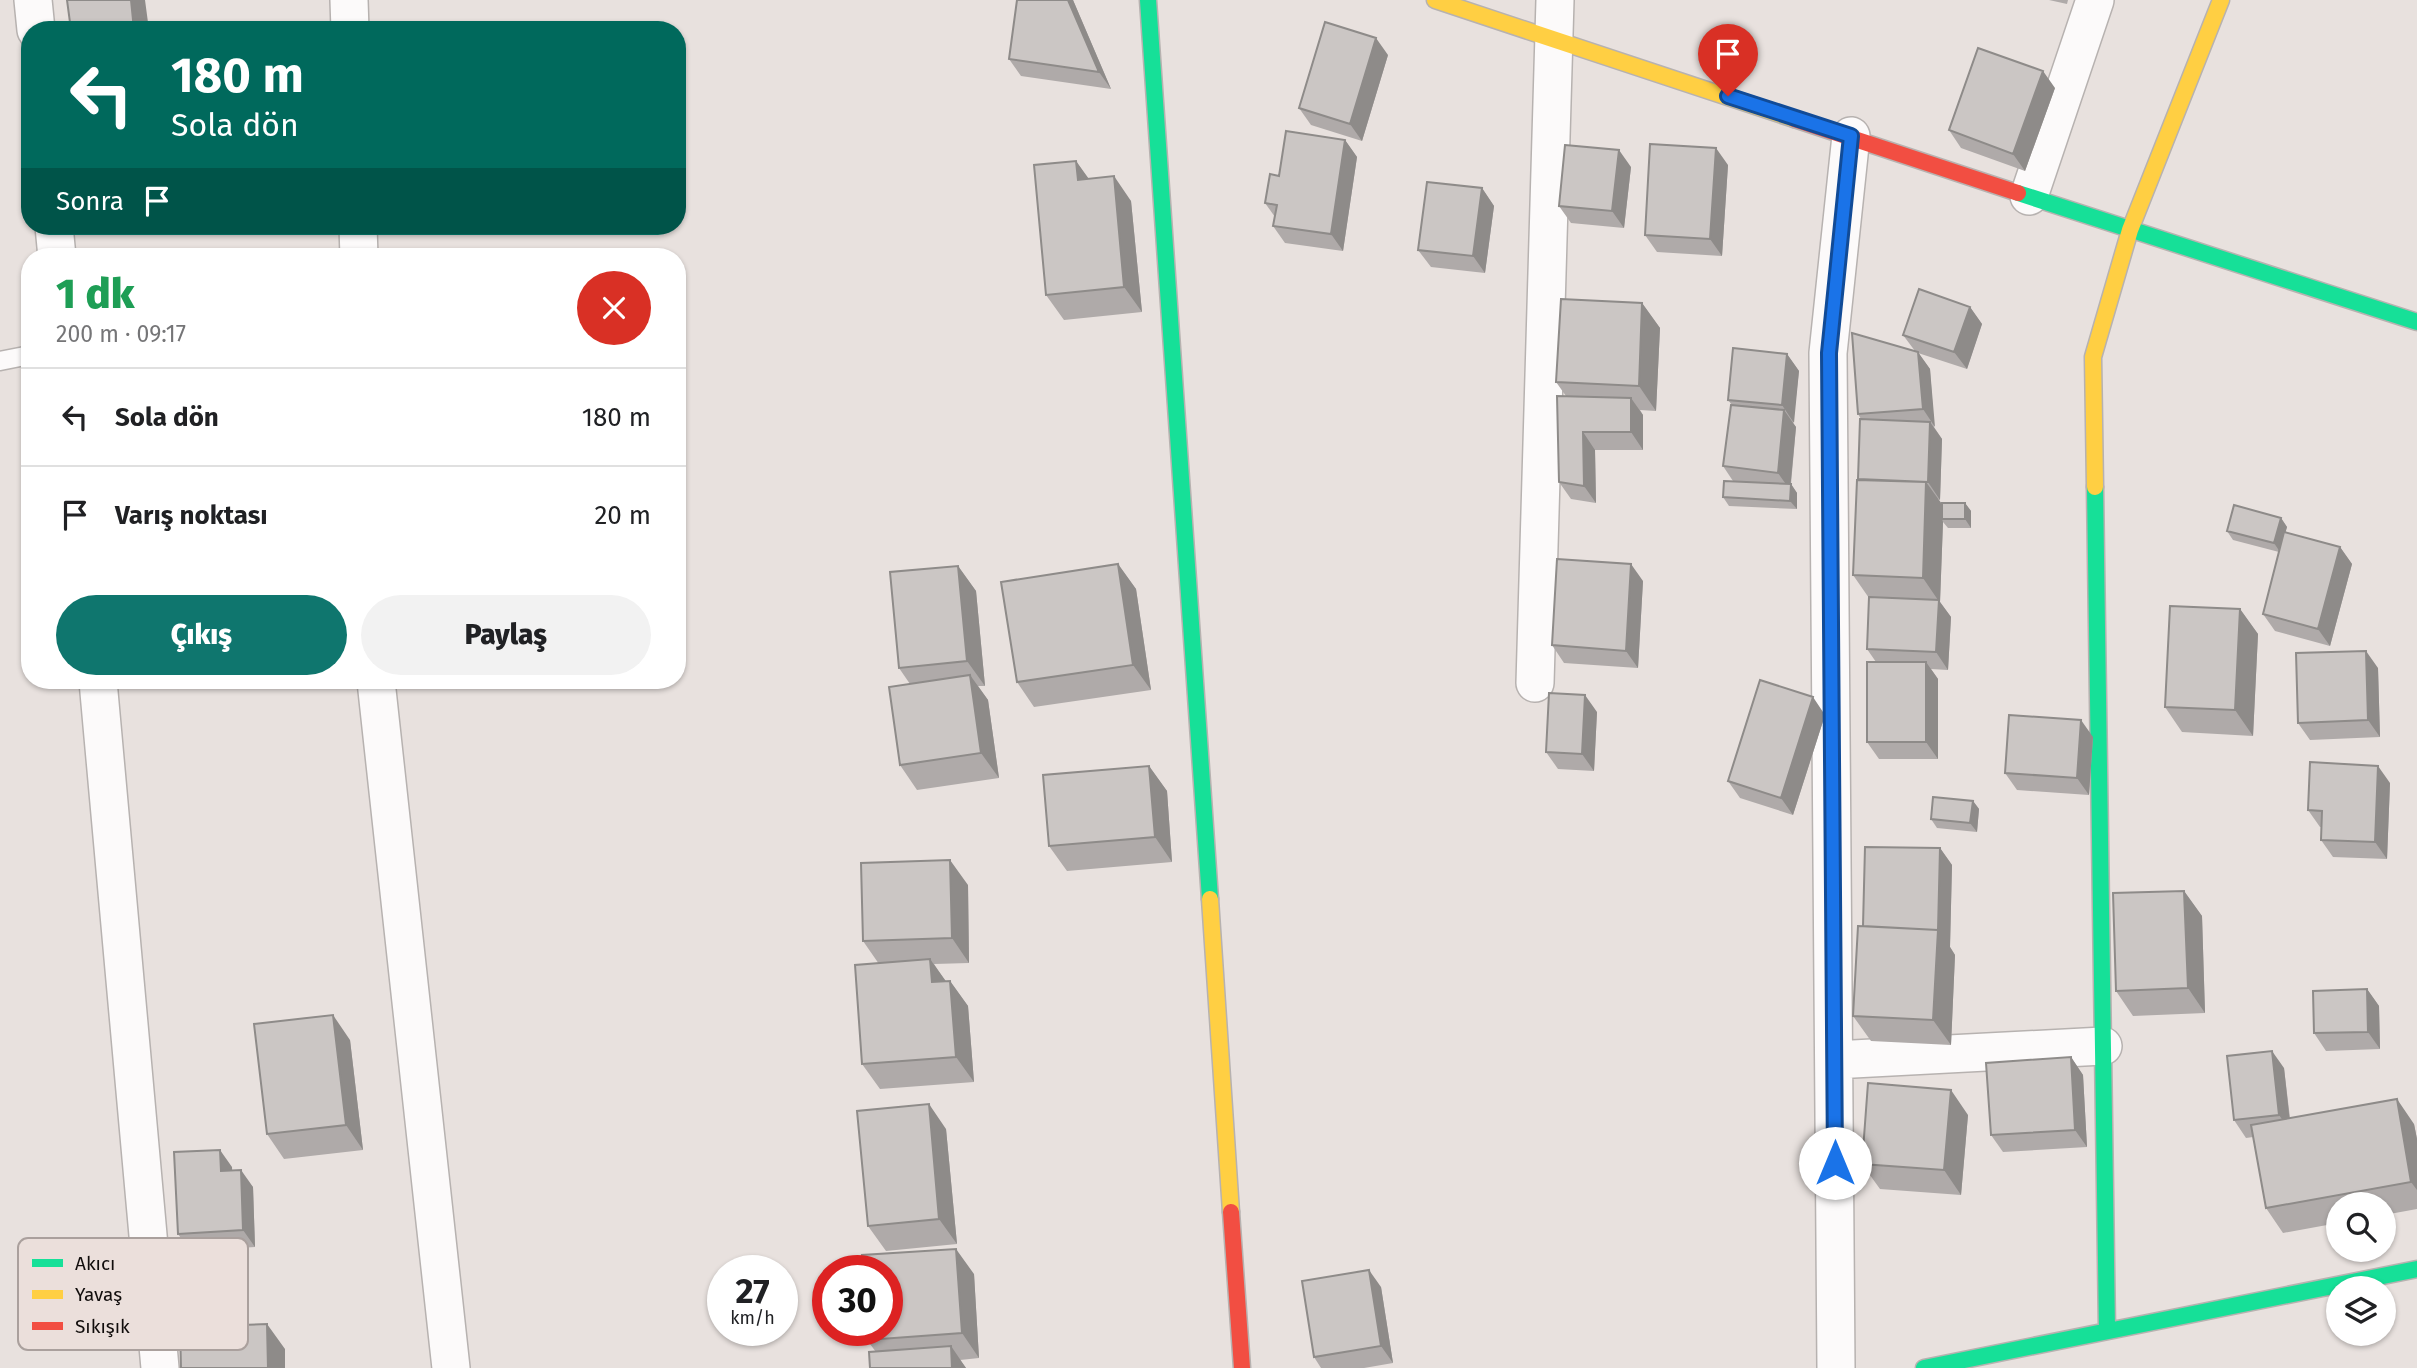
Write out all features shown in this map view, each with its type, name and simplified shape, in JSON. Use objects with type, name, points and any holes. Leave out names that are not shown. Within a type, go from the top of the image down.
[{"type":"street","points":[[33,0],[35,21]]},
{"type":"street","points":[[349,0],[350,21]]},
{"type":"street","points":[[1148,0],[1242,1368]]},
{"type":"street","points":[[1435,0],[2029,197],[2417,322]]},
{"type":"street","points":[[1535,683],[1555,0]]},
{"type":"street","points":[[2029,197],[2095,0]]},
{"type":"street","points":[[2107,1331],[2093,357],[2130,230],[2221,0]]},
{"type":"street","points":[[1836,1368],[1829,353],[1851,136]]},
{"type":"street","points":[[98,689],[148,1238]]},
{"type":"street","points":[[377,689],[451,1368]]},
{"type":"street","points":[[1834,1060],[2103,1046]]},
{"type":"street","points":[[1924,1368],[2417,1269]]},
{"type":"street","points":[[158,1350],[160,1368]]},
{"type":"lane","points":[[0,361],[21,357]]},
{"type":"building","points":[[67,0],[131,0],[133,21],[70,21]]},
{"type":"building","points":[[1017,0],[1068,0],[1099,72],[1009,59]]},
{"type":"building","points":[[1325,22],[1376,38],[1350,124],[1299,108]]},
{"type":"building","points":[[1978,48],[2043,71],[2013,154],[1949,130]]},
{"type":"building","points":[[1286,131],[1345,140],[1331,234],[1273,226],[1277,205],[1265,203],[1270,174],[1279,176]]},
{"type":"building","points":[[1650,144],[1716,148],[1710,239],[1645,235]]},
{"type":"building","points":[[1565,145],[1619,150],[1612,211],[1559,206]]},
{"type":"building","points":[[1076,161],[1078,180],[1114,176],[1124,287],[1046,295],[1034,165]]},
{"type":"building","points":[[1427,182],[1482,188],[1473,256],[1418,250]]},
{"type":"building","points":[[1919,289],[1970,307],[1954,352],[1903,335]]},
{"type":"building","points":[[1561,299],[1642,303],[1639,386],[1556,382]]},
{"type":"building","points":[[1852,333],[1918,352],[1923,409],[1858,414]]},
{"type":"building","points":[[1733,348],[1787,354],[1782,405],[1728,400]]},
{"type":"building","points":[[1557,396],[1631,398],[1631,432],[1583,432],[1584,486],[1559,482]]},
{"type":"building","points":[[1731,405],[1784,410],[1778,473],[1723,466]]},
{"type":"building","points":[[1860,419],[1930,422],[1928,482],[1858,479]]},
{"type":"building","points":[[1857,480],[1926,482],[1923,578],[1853,575]]},
{"type":"building","points":[[1724,481],[1791,484],[1790,501],[1723,497]]},
{"type":"building","points":[[1942,503],[1965,503],[1965,519],[1942,519]]},
{"type":"building","points":[[2234,505],[2281,518],[2274,543],[2227,531]]},
{"type":"building","points":[[2284,532],[2340,547],[2318,629],[2263,614]]},
{"type":"building","points":[[1557,559],[1631,564],[1626,651],[1552,645]]},
{"type":"building","points":[[1118,564],[1133,665],[1017,682],[1001,582]]},
{"type":"building","points":[[958,566],[967,661],[899,668],[890,572]]},
{"type":"building","points":[[1869,597],[1939,600],[1936,652],[1867,649]]},
{"type":"building","points":[[2170,606],[2240,609],[2235,710],[2165,707]]},
{"type":"building","points":[[2366,651],[2368,720],[2298,723],[2296,653]]},
{"type":"building","points":[[1867,662],[1926,662],[1926,742],[1867,742]]},
{"type":"building","points":[[970,675],[981,753],[900,765],[889,687]]},
{"type":"building","points":[[1760,680],[1813,697],[1781,798],[1728,781]]},
{"type":"building","points":[[1549,693],[1585,695],[1582,754],[1546,752]]},
{"type":"building","points":[[2009,715],[2081,720],[2077,778],[2005,773]]},
{"type":"building","points":[[2310,762],[2378,766],[2375,842],[2321,840],[2322,811],[2308,810]]},
{"type":"building","points":[[1149,766],[1155,837],[1049,846],[1043,775]]},
{"type":"building","points":[[1933,797],[1973,801],[1970,823],[1931,819]]},
{"type":"building","points":[[1865,847],[1940,848],[1938,930],[1863,926]]},
{"type":"building","points":[[950,860],[952,938],[863,941],[861,863]]},
{"type":"building","points":[[2184,891],[2188,988],[2116,991],[2113,893]]},
{"type":"building","points":[[1858,926],[1938,930],[1933,1020],[1853,1016]]},
{"type":"building","points":[[930,959],[932,982],[950,981],[956,1057],[862,1064],[855,965]]},
{"type":"building","points":[[2367,989],[2368,1032],[2314,1033],[2313,991]]},
{"type":"building","points":[[333,1015],[346,1125],[267,1134],[254,1024]]},
{"type":"building","points":[[2272,1051],[2279,1115],[2234,1120],[2227,1056]]},
{"type":"building","points":[[2071,1057],[2075,1130],[1991,1135],[1986,1063]]},
{"type":"building","points":[[1868,1083],[1951,1090],[1944,1170],[1862,1164]]},
{"type":"building","points":[[2397,1099],[2411,1182],[2355,1192],[2326,1192],[2326,1197],[2266,1208],[2251,1125]]},
{"type":"building","points":[[929,1104],[939,1219],[868,1226],[857,1111]]},
{"type":"building","points":[[220,1150],[221,1171],[241,1170],[243,1230],[178,1234],[174,1152]]},
{"type":"building","points":[[956,1249],[962,1333],[903,1337],[903,1255],[862,1255]]},
{"type":"building","points":[[1369,1270],[1381,1346],[1314,1357],[1302,1281]]},
{"type":"building","points":[[267,1324],[268,1368],[181,1368],[181,1350],[248,1350],[248,1325]]},
{"type":"building","points":[[951,1346],[952,1368],[870,1368],[869,1352]]},
{"type":"traffic: fast","points":[[1148,0],[1210,899]]},
{"type":"traffic: fast","points":[[2018,193],[2417,322]]},
{"type":"traffic: fast","points":[[2095,487],[2107,1331]]},
{"type":"traffic: fast","points":[[1924,1368],[2417,1269]]},
{"type":"traffic: slow","points":[[1435,0],[1794,119]]},
{"type":"traffic: slow","points":[[2095,487],[2093,357],[2130,230],[2221,0]]},
{"type":"traffic: slow","points":[[1210,899],[1231,1212]]},
{"type":"traffic: jam","points":[[1794,119],[2018,193]]},
{"type":"traffic: jam","points":[[1231,1212],[1242,1368]]},
{"type":"route","points":[[1728,96],[1851,136],[1829,353],[1835,1163]]}]
